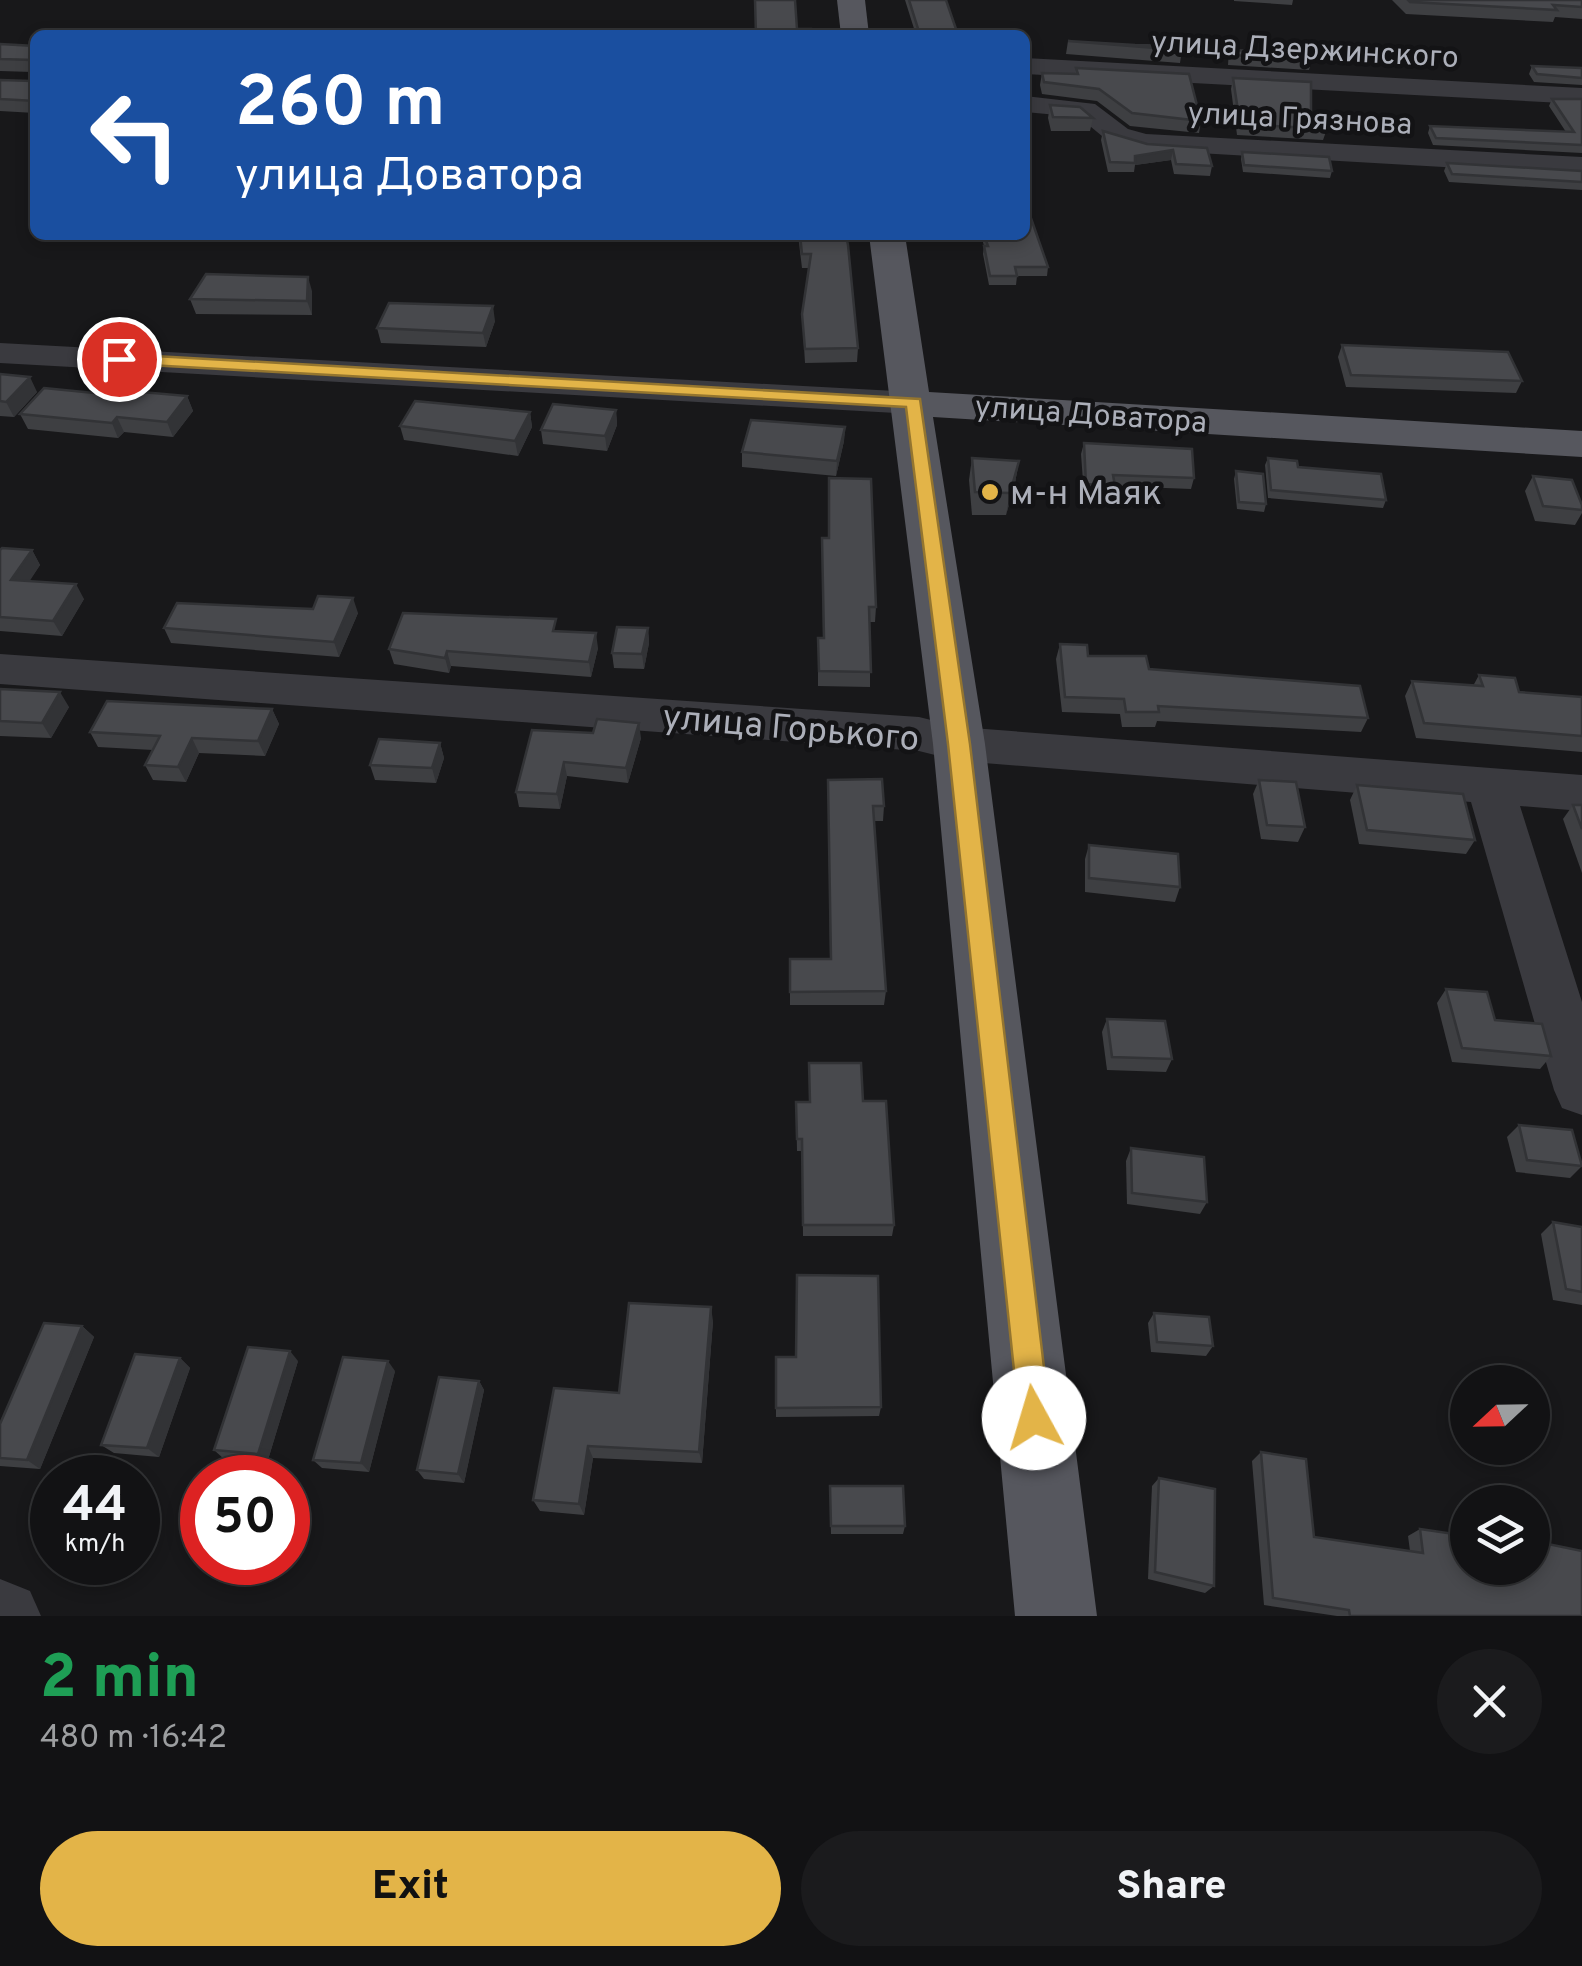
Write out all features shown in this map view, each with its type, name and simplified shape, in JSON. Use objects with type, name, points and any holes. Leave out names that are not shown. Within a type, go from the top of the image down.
[{"type":"main road","points":[[852,0],[855,30]]},
{"type":"main road","points":[[888,240],[914,403],[959,744],[1056,1616]]},
{"type":"main road","name":"улица Доватора","points":[[914,403],[1582,444]]},
{"type":"street","name":"улица Дзержинского","points":[[1030,66],[1582,96]]},
{"type":"street","name":"улица Грязнова","points":[[1030,104],[1086,110],[1118,135],[1146,142],[1582,166]]},
{"type":"street","name":"улица Доватора","points":[[0,352],[914,403]]},
{"type":"street","name":"улица Горького","points":[[0,669],[919,734],[959,744],[1582,793]]},
{"type":"street","points":[[1490,786],[1582,1090]]},
{"type":"building","points":[[755,0],[795,0],[797,29],[811,29],[811,30],[756,30]]},
{"type":"building","points":[[909,0],[946,0],[956,29],[971,30],[918,30]]},
{"type":"building","points":[[1408,0],[1582,0],[1582,7],[1553,5],[1557,10]]},
{"type":"building","points":[[1068,41],[1181,46],[1182,50]]},
{"type":"building","points":[[0,44],[30,46],[30,60],[0,59]]},
{"type":"building","points":[[1229,50],[1288,52],[1312,55],[1312,59],[1230,55]]},
{"type":"building","points":[[1532,66],[1582,68],[1582,78],[1537,74]]},
{"type":"building","points":[[1076,68],[1189,74],[1201,121],[1132,113],[1099,89],[1044,82],[1042,73],[1078,74]]},
{"type":"building","points":[[1233,78],[1311,82],[1311,113],[1324,114],[1327,129],[1240,124]]},
{"type":"building","points":[[0,80],[30,81],[30,101],[0,99]]},
{"type":"building","points":[[1552,99],[1582,99],[1582,145],[1436,138],[1430,126],[1574,132]]},
{"type":"building","points":[[1050,105],[1080,107],[1093,118],[1053,117]]},
{"type":"building","points":[[1103,131],[1147,144],[1207,148],[1212,166],[1176,164],[1173,150],[1135,156],[1135,163],[1110,162]]},
{"type":"building","points":[[1242,152],[1329,157],[1332,171],[1244,165]]},
{"type":"building","points":[[1447,163],[1582,171],[1582,182],[1452,174]]},
{"type":"building","points":[[1030,215],[1048,267],[1015,267],[1017,276],[990,276],[984,246],[988,246],[986,240],[1030,240]]},
{"type":"building","points":[[801,240],[847,240],[858,348],[805,349],[802,314],[811,254],[802,254]]},
{"type":"building","points":[[206,274],[308,277],[307,301],[190,299]]},
{"type":"building","points":[[389,303],[493,306],[483,333],[377,328]]},
{"type":"building","points":[[1342,345],[1508,352],[1522,381],[1351,375]]},
{"type":"building","points":[[0,374],[30,377],[6,402],[0,401]]},
{"type":"building","points":[[44,388],[187,396],[167,422],[117,417],[112,423],[20,414]]},
{"type":"building","points":[[415,401],[530,412],[515,441],[400,426]]},
{"type":"building","points":[[553,404],[616,410],[605,436],[541,430]]},
{"type":"building","points":[[751,420],[845,427],[837,461],[742,452]]},
{"type":"building","points":[[1084,443],[1192,449],[1194,478],[1113,475],[1115,486],[1086,484]]},
{"type":"building","points":[[972,458],[1019,461],[1010,493],[975,492]]},
{"type":"building","points":[[1268,458],[1297,461],[1298,467],[1381,474],[1386,500],[1271,490]]},
{"type":"building","points":[[1236,471],[1263,474],[1266,504],[1239,502]]},
{"type":"building","points":[[1533,476],[1572,480],[1582,510],[1543,506]]},
{"type":"building","points":[[829,478],[871,479],[876,607],[869,607],[871,672],[819,671],[818,638],[824,638],[822,538],[829,538]]},
{"type":"building","points":[[2,548],[32,550],[11,580],[76,584],[53,621],[0,617]]},
{"type":"building","points":[[318,596],[353,598],[334,642],[164,628],[177,603],[313,609]]},
{"type":"building","points":[[403,613],[556,619],[553,631],[596,633],[589,662],[447,651],[445,658],[389,649]]},
{"type":"building","points":[[617,627],[648,628],[642,654],[612,653]]},
{"type":"building","points":[[1060,644],[1087,645],[1088,656],[1146,656],[1149,669],[1360,686],[1368,718],[1158,706],[1159,712],[1126,712],[1124,699],[1065,697]]},
{"type":"building","points":[[1479,675],[1515,678],[1519,692],[1582,697],[1582,736],[1424,723],[1412,681],[1483,686]]},
{"type":"building","points":[[0,689],[60,692],[42,723],[0,721]]},
{"type":"building","points":[[107,701],[272,709],[258,741],[192,738],[178,767],[145,765],[160,736],[90,732]]},
{"type":"building","points":[[597,719],[639,723],[626,768],[564,762],[557,794],[516,792],[532,730],[593,733]]},
{"type":"building","points":[[379,739],[440,743],[432,768],[370,765]]},
{"type":"building","points":[[882,779],[884,806],[873,806],[886,991],[790,992],[790,959],[831,959],[828,780]]},
{"type":"building","points":[[1259,780],[1296,782],[1305,827],[1267,825]]},
{"type":"building","points":[[1357,785],[1463,794],[1475,840],[1367,830]]},
{"type":"building","points":[[1573,805],[1582,805],[1582,829]]},
{"type":"building","points":[[1089,845],[1178,854],[1180,887],[1089,878]]},
{"type":"building","points":[[1446,989],[1487,992],[1495,1020],[1542,1024],[1551,1056],[1462,1048]]},
{"type":"building","points":[[1107,1019],[1165,1021],[1172,1059],[1112,1057]]},
{"type":"building","points":[[809,1063],[861,1063],[863,1101],[886,1101],[894,1225],[803,1225],[802,1139],[797,1139],[796,1102],[810,1102]]},
{"type":"building","points":[[1519,1125],[1572,1130],[1582,1166],[1527,1160]]},
{"type":"building","points":[[1131,1148],[1204,1157],[1207,1202],[1132,1193]]},
{"type":"building","points":[[1553,1222],[1582,1227],[1582,1292],[1566,1289]]},
{"type":"building","points":[[797,1275],[878,1276],[881,1407],[776,1408],[776,1357],[796,1357]]},
{"type":"building","points":[[629,1303],[711,1307],[699,1452],[588,1446],[579,1504],[533,1500],[554,1388],[619,1393]]},
{"type":"building","points":[[1154,1313],[1209,1317],[1213,1346],[1157,1342]]},
{"type":"building","points":[[44,1323],[82,1326],[27,1460],[0,1458],[0,1424]]},
{"type":"building","points":[[248,1347],[290,1351],[258,1454],[214,1450]]},
{"type":"building","points":[[135,1354],[180,1358],[147,1448],[101,1445]]},
{"type":"building","points":[[343,1357],[388,1361],[361,1463],[313,1460]]},
{"type":"building","points":[[439,1377],[479,1381],[458,1474],[417,1470]]},
{"type":"building","points":[[1261,1452],[1306,1459],[1314,1537],[1423,1553],[1420,1529],[1450,1533],[1450,1585],[1550,1585],[1550,1544],[1582,1551],[1582,1616],[1350,1616],[1349,1610],[1273,1598]]},
{"type":"building","points":[[1159,1478],[1215,1489],[1214,1586],[1155,1572]]},
{"type":"building","points":[[830,1486],[903,1486],[905,1526],[831,1526]]},
{"type":"place","name":"м-н Маяк","points":[[990,492]]},
{"type":"route","points":[[119,359],[914,403],[959,744],[1034,1418]]}]
